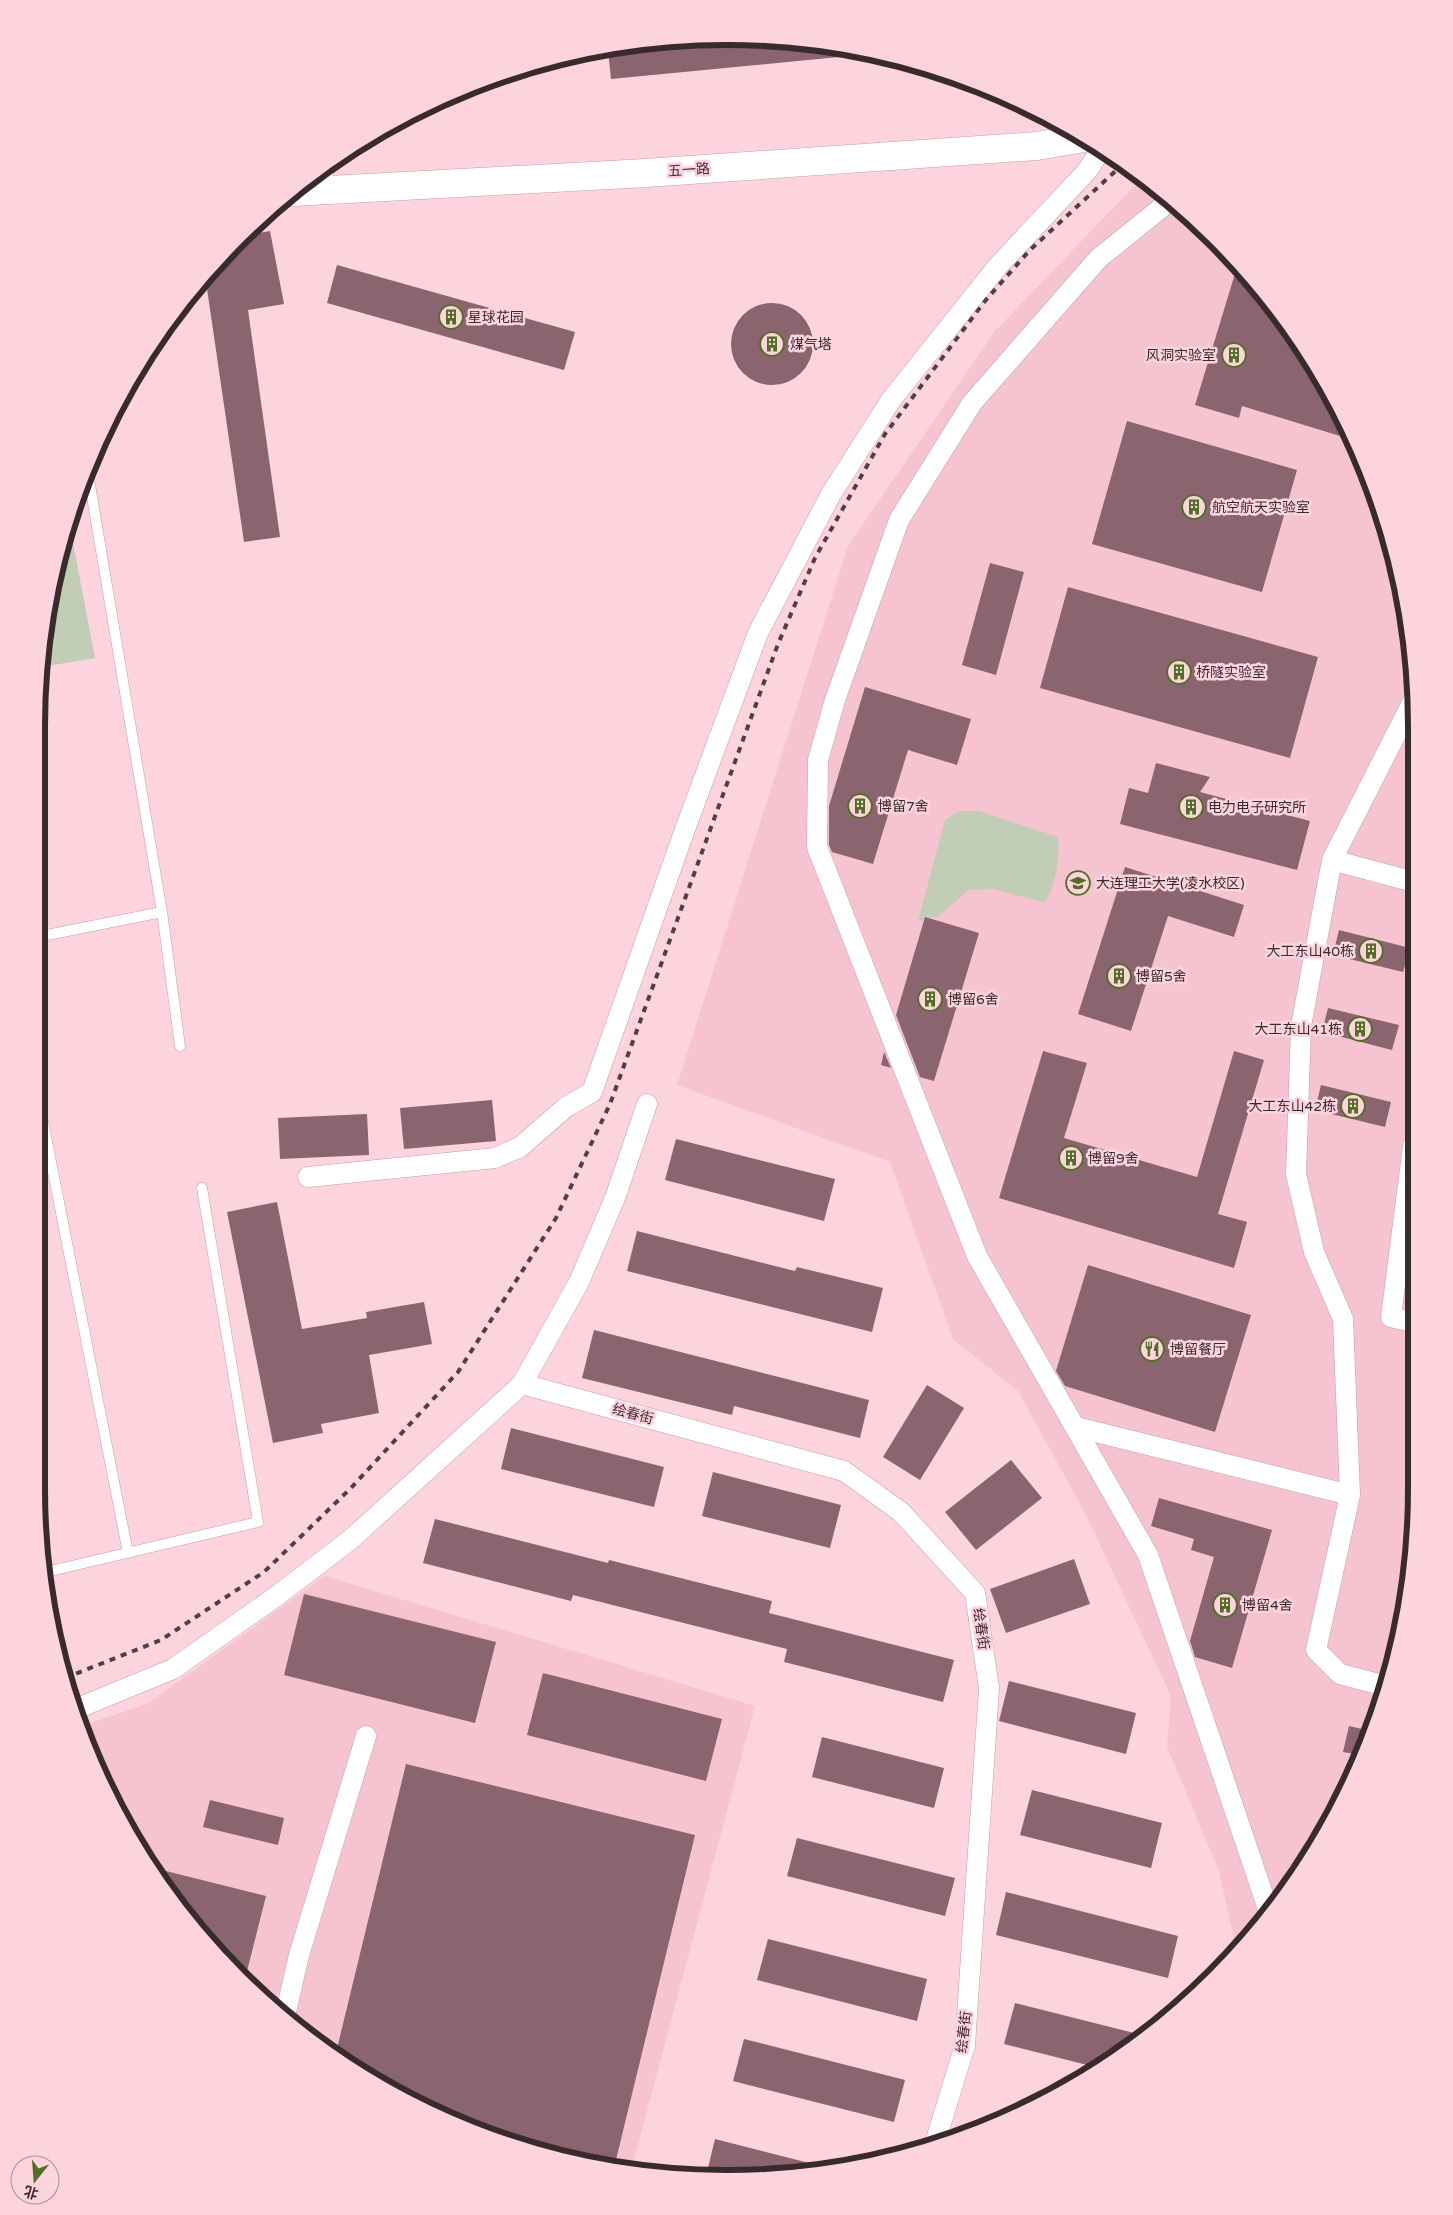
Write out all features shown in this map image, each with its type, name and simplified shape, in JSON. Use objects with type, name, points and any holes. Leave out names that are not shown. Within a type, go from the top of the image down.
[{"type":"main road","name":"五一路","points":[[315,184],[646,173],[1038,146],[1073,140]]},
{"type":"street","points":[[308,1177],[495,1158],[520,1147],[566,1108],[592,1092],[684,832],[758,632],[831,494],[891,400],[997,267],[1087,171],[1097,155]]},
{"type":"street","points":[[1165,205],[1099,258],[967,412],[899,520],[835,700],[818,760],[817,847],[977,1256],[1148,1555],[1266,1904]]},
{"type":"street","points":[[1379,1684],[1340,1674],[1316,1650],[1350,1495],[1344,1319],[1314,1252],[1296,1174],[1301,1026],[1332,860],[1408,711]]},
{"type":"street","points":[[1332,860],[1408,880]]},
{"type":"street","points":[[81,1707],[173,1669],[278,1595],[350,1540],[522,1384],[579,1282],[615,1198],[648,1104]]},
{"type":"street","points":[[1408,1185],[1391,1317],[1408,1321]]},
{"type":"street","name":"绘春街","points":[[522,1384],[844,1471],[900,1512],[976,1593],[989,1688],[965,2046],[937,2137]]},
{"type":"street","points":[[1076,1428],[1350,1495]]},
{"type":"street","points":[[287,2009],[299,1955],[366,1736]]},
{"type":"lane","points":[[90,484],[162,912],[180,1046]]},
{"type":"lane","points":[[45,935],[162,912]]},
{"type":"lane","points":[[45,1131],[128,1553]]},
{"type":"lane","points":[[50,1571],[258,1522],[202,1188]]},
{"type":"shaded area","name":"大连理工大学(凌水校区)","points":[[1137,183],[1141,186],[1176,214],[1239,277],[1293,348],[1317,386],[1338,425],[1372,507],[1385,550],[1402,638],[1407,682],[1408,726],[1408,1488],[1407,1533],[1402,1577],[1385,1665],[1372,1708],[1338,1790],[1317,1829],[1293,1867],[1235,1942],[1219,1871],[1167,1747],[1171,1696],[1086,1515],[1018,1391],[953,1339],[890,1162],[677,1085],[848,546],[995,331]]},
{"type":"shaded area","points":[[325,1576],[755,1706],[633,2163],[550,2147],[507,2134],[425,2100],[386,2079],[348,2055],[277,2001],[214,1938],[160,1867],[136,1829],[115,1790],[97,1749],[87,1724],[147,1704]]},
{"type":"green space","points":[[72,537],[95,658],[48,666],[58,594]]},
{"type":"green space","points":[[959,811],[979,811],[1058,837],[1056,871],[1052,888],[1045,903],[994,889],[969,890],[939,916],[918,921],[945,820]]},
{"type":"building","points":[[682,46],[771,46],[847,56],[611,79],[609,56]]},
{"type":"building","points":[[270,231],[284,304],[248,310],[280,537],[244,542],[207,286],[257,233]]},
{"type":"building","name":"星球花园","points":[[337,265],[575,332],[564,370],[327,303]]},
{"type":"building","points":[[1235,273],[1293,348],[1317,386],[1343,437],[1242,406],[1239,418],[1195,405]]},
{"type":"building","name":"煤气塔","points":[[772,303],[788,306],[801,315],[810,328],[813,344],[810,360],[801,373],[788,382],[772,385],[756,382],[743,373],[734,360],[731,344],[734,328],[743,315],[756,306]]},
{"type":"building","name":"航空航天实验室","points":[[1127,421],[1297,470],[1262,592],[1092,544]]},
{"type":"building","points":[[990,563],[1024,572],[996,675],[962,665]]},
{"type":"building","name":"桥隧实验室","points":[[1068,587],[1318,657],[1290,758],[1040,688]]},
{"type":"building","name":"博留7舍","points":[[865,687],[971,719],[957,765],[908,750],[873,864],[832,852],[829,845],[829,806]]},
{"type":"building","name":"电力电子研究所","points":[[1156,763],[1210,777],[1200,792],[1310,821],[1297,870],[1120,824],[1129,788],[1148,793]]},
{"type":"building","name":"博留5舍","points":[[1125,867],[1244,905],[1234,937],[1168,916],[1131,1031],[1078,1014]]},
{"type":"building","name":"博留6舍","points":[[925,917],[979,933],[934,1081],[920,1077],[896,1015]]},
{"type":"building","name":"大工东山40栋","points":[[1339,930],[1408,947],[1403,972],[1333,955]]},
{"type":"building","name":"大工东山41栋","points":[[1328,1008],[1399,1025],[1392,1050],[1322,1032]]},
{"type":"building","name":"博留9舍","points":[[1043,1051],[1087,1063],[1064,1138],[1197,1177],[1234,1051],[1264,1060],[1218,1214],[1247,1222],[1234,1268],[999,1198]]},
{"type":"building","points":[[884,1052],[891,1068],[881,1065]]},
{"type":"building","name":"大工东山42栋","points":[[1321,1085],[1391,1102],[1385,1127],[1315,1110]]},
{"type":"building","points":[[492,1100],[496,1141],[404,1149],[400,1108]]},
{"type":"building","points":[[367,1114],[369,1155],[280,1159],[278,1118]]},
{"type":"building","points":[[676,1139],[835,1179],[824,1221],[665,1180]]},
{"type":"building","points":[[277,1202],[302,1329],[367,1318],[366,1312],[424,1302],[432,1344],[369,1355],[379,1413],[321,1424],[323,1433],[273,1443],[227,1212]]},
{"type":"building","points":[[637,1231],[795,1271],[797,1267],[883,1288],[872,1332],[627,1271]]},
{"type":"building","name":"博留餐厅","points":[[1088,1265],[1251,1315],[1215,1432],[1065,1386],[1056,1371]]},
{"type":"building","points":[[594,1330],[869,1400],[860,1438],[734,1406],[732,1415],[582,1378]]},
{"type":"building","points":[[927,1385],[964,1408],[920,1480],[883,1457]]},
{"type":"building","points":[[511,1428],[664,1467],[654,1507],[501,1469]]},
{"type":"building","points":[[1011,1460],[1042,1498],[976,1550],[945,1512]]},
{"type":"building","points":[[713,1472],[841,1505],[830,1548],[702,1516]]},
{"type":"building","name":"博留4舍","points":[[1159,1498],[1272,1530],[1232,1668],[1195,1657],[1190,1641],[1214,1557],[1191,1550],[1194,1539],[1151,1526]]},
{"type":"building","points":[[435,1519],[608,1563],[609,1560],[772,1601],[769,1613],[954,1660],[943,1702],[784,1662],[787,1649],[573,1595],[571,1601],[423,1563]]},
{"type":"building","points":[[1074,1559],[1090,1604],[1006,1633],[990,1589]]},
{"type":"building","points":[[304,1594],[496,1642],[475,1723],[284,1675]]},
{"type":"building","points":[[543,1673],[722,1719],[706,1781],[527,1735]]},
{"type":"building","points":[[1009,1681],[1136,1713],[1126,1754],[999,1721]]},
{"type":"building","points":[[1349,1726],[1364,1729],[1354,1754],[1343,1752]]},
{"type":"building","points":[[822,1737],[944,1768],[934,1808],[812,1777]]},
{"type":"building","points":[[406,1764],[695,1835],[616,2160],[550,2147],[507,2134],[466,2118],[425,2100],[386,2079],[337,2047]]},
{"type":"building","points":[[1032,1790],[1162,1823],[1151,1868],[1020,1835]]},
{"type":"building","points":[[210,1800],[284,1818],[278,1845],[203,1827]]},
{"type":"building","points":[[797,1838],[955,1878],[945,1916],[787,1876]]},
{"type":"building","points":[[162,1870],[266,1896],[247,1972],[214,1938]]},
{"type":"building","points":[[1006,1892],[1178,1936],[1168,1978],[996,1935]]},
{"type":"building","points":[[768,1939],[927,1979],[917,2021],[757,1980]]},
{"type":"building","points":[[1015,2003],[1135,2033],[1089,2065],[1004,2044]]},
{"type":"building","points":[[744,2039],[905,2080],[894,2122],[733,2081]]},
{"type":"building","points":[[715,2139],[814,2164],[771,2169],[708,2170]]},
{"type":"railway","points":[[71,1676],[161,1640],[264,1572],[351,1488],[458,1372],[556,1218],[610,1104],[778,644],[815,558],[885,434],[985,301],[1030,250],[1118,169]]},
{"type":"place","name":"星球花园","points":[[451,317]]},
{"type":"place","name":"煤气塔","points":[[772,344]]},
{"type":"place","name":"风洞实验室","points":[[1234,355]]},
{"type":"place","name":"航空航天实验室","points":[[1194,507]]},
{"type":"place","name":"桥隧实验室","points":[[1179,672]]},
{"type":"place","name":"博留7舍","points":[[860,806]]},
{"type":"place","name":"电力电子研究所","points":[[1191,807]]},
{"type":"place","name":"大连理工大学(凌水校区)","points":[[1078,883]]},
{"type":"place","name":"大工东山40栋","points":[[1371,951]]},
{"type":"place","name":"博留5舍","points":[[1119,976]]},
{"type":"place","name":"博留6舍","points":[[930,999]]},
{"type":"place","name":"大工东山41栋","points":[[1360,1029]]},
{"type":"place","name":"大工东山42栋","points":[[1353,1106]]},
{"type":"place","name":"博留9舍","points":[[1071,1158]]},
{"type":"place","name":"博留餐厅","points":[[1152,1349]]},
{"type":"place","name":"博留4舍","points":[[1225,1605]]}]
